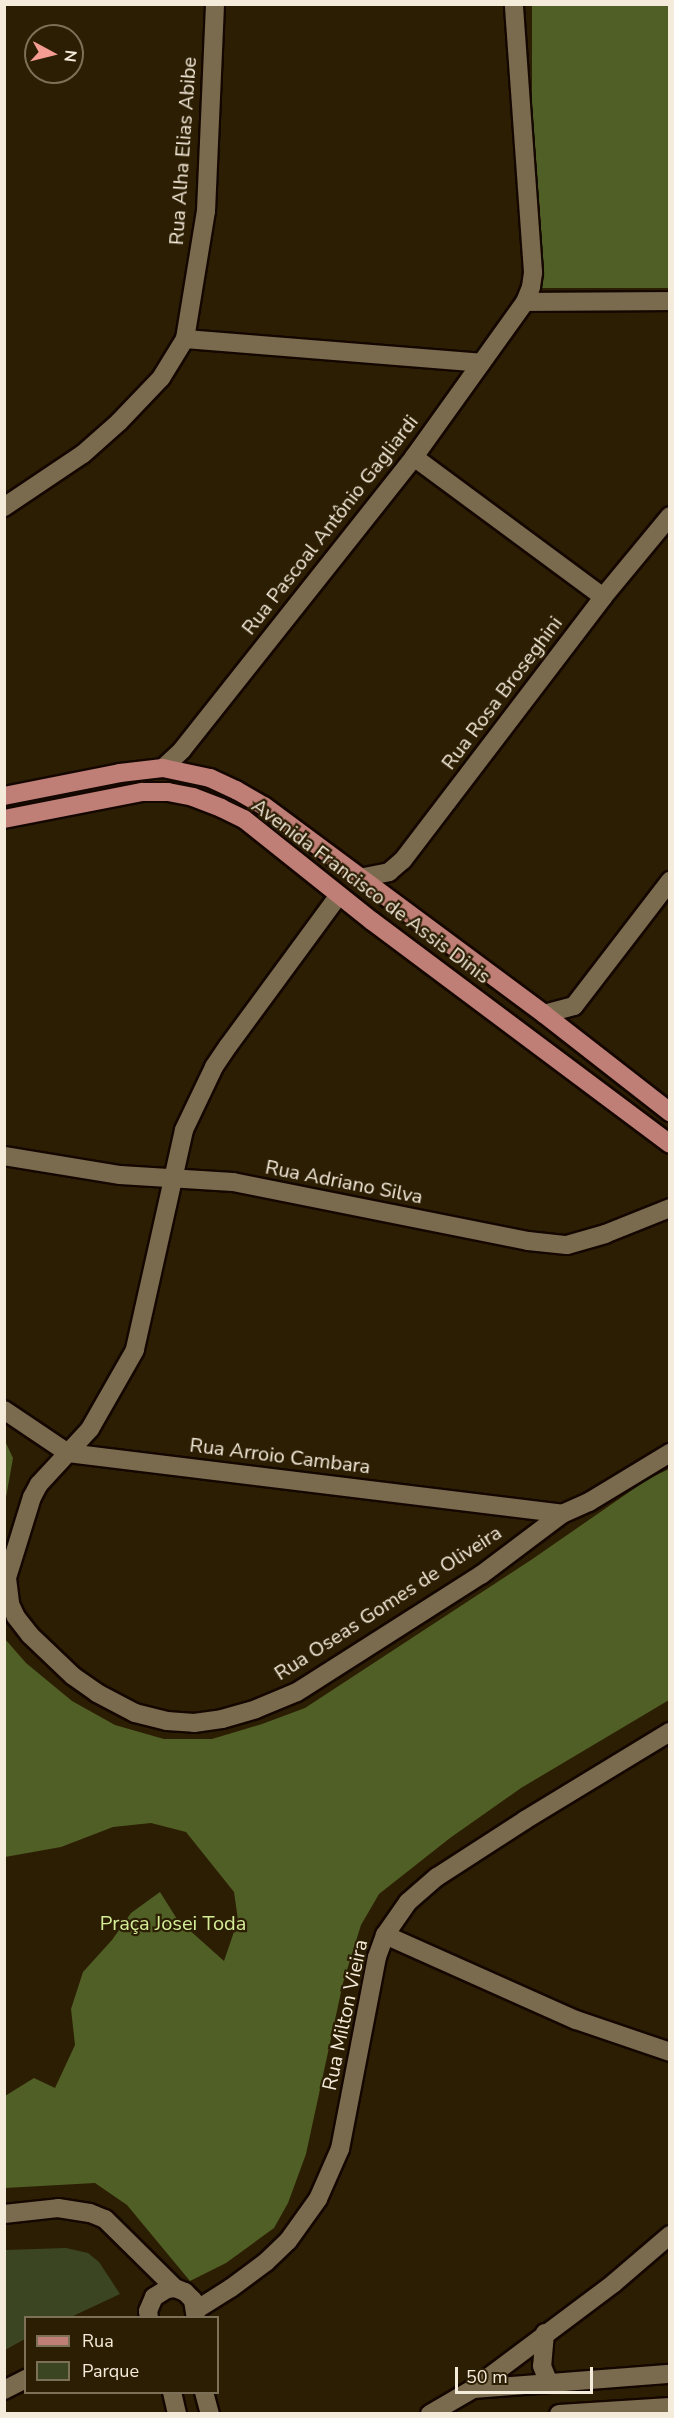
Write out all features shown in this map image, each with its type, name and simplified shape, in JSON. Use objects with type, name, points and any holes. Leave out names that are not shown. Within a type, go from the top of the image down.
[{"type":"main road","name":"Avenida Francisco de Assis Dinis","points":[[4,796],[120,773],[163,768],[210,778],[236,790],[264,806],[544,1014],[669,1112]]},
{"type":"main road","name":"Avenida Francisco de Assis Dinis","points":[[4,819],[142,792],[168,792],[194,797],[244,819],[339,895],[669,1144]]},
{"type":"street","name":"Rua Alha Elias Abibe","points":[[4,507],[83,454],[119,422],[161,378],[185,339],[206,211],[215,4]]},
{"type":"street","points":[[514,4],[533,272],[531,287],[525,302],[669,301]]},
{"type":"street","name":"Rua Pascoal Antônio Gagliardi","points":[[163,768],[182,750],[414,457],[525,302]]},
{"type":"street","points":[[185,339],[481,363]]},
{"type":"street","points":[[414,457],[603,597]]},
{"type":"street","name":"Rua Rosa Broseghini","points":[[359,878],[375,877],[389,872],[403,860],[603,597],[669,516]]},
{"type":"street","points":[[544,1014],[574,1006],[669,881]]},
{"type":"street","name":"Rua Oseas Gomes de Oliveira","points":[[339,895],[214,1067],[184,1130],[135,1350],[90,1429],[39,1484],[32,1497],[7,1578],[10,1604],[30,1635],[73,1676],[97,1693],[135,1713],[167,1721],[194,1723],[222,1719],[256,1709],[297,1692],[481,1575],[562,1514],[589,1502],[669,1453]]},
{"type":"street","name":"Rua Adriano Silva","points":[[4,1155],[120,1175],[233,1182],[528,1241],[567,1245],[605,1234],[669,1208]]},
{"type":"street","name":"Rua Arroio Cambara","points":[[4,1410],[68,1453],[562,1514]]},
{"type":"street","name":"Rua Milton Vieira","points":[[195,2309],[231,2288],[288,2241],[318,2199],[340,2149],[372,1978],[385,1935],[408,1902],[437,1877],[669,1732]]},
{"type":"street","points":[[385,1935],[576,2020],[669,2052]]},
{"type":"street","points":[[4,2214],[58,2208],[90,2212],[105,2219],[150,2267],[167,2290]]},
{"type":"street","points":[[429,2414],[473,2389],[614,2283],[669,2235]]},
{"type":"street","points":[[145,2315],[154,2297],[167,2290],[185,2292],[195,2309]]},
{"type":"street","points":[[545,2333],[542,2366],[549,2383]]},
{"type":"street","points":[[473,2389],[669,2374]]},
{"type":"street","points":[[4,2390],[24,2380]]},
{"type":"street","points":[[172,2394],[177,2414]]},
{"type":"street","points":[[205,2394],[210,2414]]},
{"type":"street","points":[[559,2414],[669,2407]]},
{"type":"green space","points":[[532,5],[669,5],[669,288],[532,288]]},
{"type":"green space","points":[[5,1441],[13,1458],[5,1503]]},
{"type":"green space","name":"Praça Josei Toda","points":[[669,1469],[669,1700],[521,1788],[450,1838],[379,1894],[361,1925],[343,1983],[306,2154],[288,2203],[274,2228],[226,2263],[190,2281],[127,2205],[95,2183],[5,2188],[5,2096],[34,2078],[55,2088],[75,2045],[71,2009],[83,1972],[112,1940],[131,1913],[160,1892],[177,1919],[224,1961],[238,1920],[234,1892],[186,1832],[151,1823],[113,1827],[61,1847],[5,1857],[5,1639],[26,1663],[72,1701],[115,1725],[164,1739],[212,1739],[305,1708],[531,1560],[648,1479]]},
{"type":"green space","points":[[66,2248],[88,2253],[99,2262],[120,2294],[73,2316],[24,2316],[24,2340],[5,2350],[5,2250]]}]
